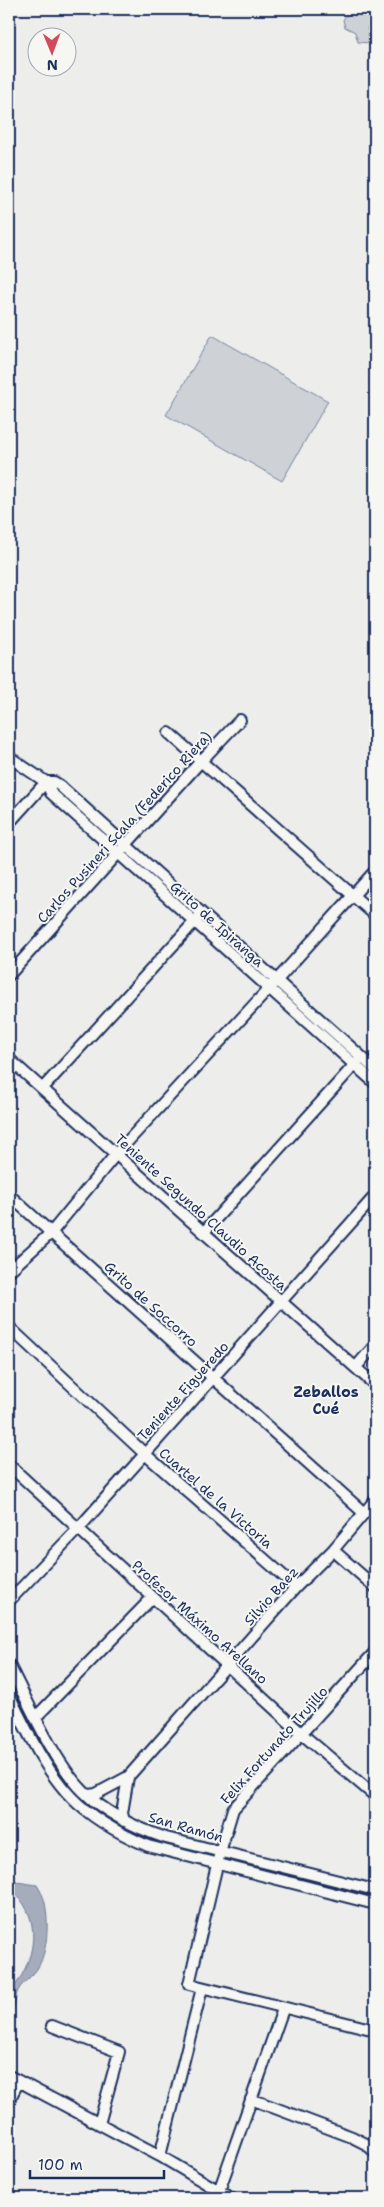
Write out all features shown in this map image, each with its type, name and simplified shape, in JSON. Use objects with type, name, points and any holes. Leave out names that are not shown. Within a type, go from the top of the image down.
[{"type":"street","name":"Carlos Pusineri Scala (Federico Riera)","points":[[9,975],[240,720]]},
{"type":"street","points":[[169,734],[375,916]]},
{"type":"street","name":"Grito de Ipiranga","points":[[9,757],[46,782],[51,793],[119,854],[278,980],[358,1061],[375,1083]]},
{"type":"street","points":[[9,823],[46,782]]},
{"type":"street","name":"Grito de Ipiranga","points":[[46,782],[54,782],[59,785],[126,846],[269,989],[358,1061],[375,1069]]},
{"type":"street","points":[[9,1271],[51,1233],[116,1154],[278,980],[375,872]]},
{"type":"street","points":[[43,1088],[198,918]]},
{"type":"street","name":"Teniente Segundo Claudio Acosta","points":[[9,1058],[375,1385]]},
{"type":"street","points":[[204,1232],[358,1061]]},
{"type":"street","name":"Grito de Soccorro","points":[[9,1196],[364,1513]]},
{"type":"street","name":"Teniente Figueredo","points":[[9,1600],[78,1529],[375,1196]]},
{"type":"street","name":"Cuartel de la Victoria","points":[[9,1327],[145,1454],[296,1587]]},
{"type":"street","points":[[356,1368],[375,1346]]},
{"type":"street","name":"Profesor Máximo Arellano","points":[[9,1465],[302,1734],[375,1796]]},
{"type":"street","name":"Silvio Baez","points":[[89,1795],[96,1794],[128,1777],[296,1587],[333,1550],[375,1500]]},
{"type":"street","points":[[333,1550],[375,1587]]},
{"type":"street","points":[[36,1717],[153,1597]]},
{"type":"street","name":"Felix Fortunato Trujillo","points":[[202,1988],[189,1984],[219,1864],[220,1852],[233,1809],[375,1652]]},
{"type":"street","name":"San Ramón","points":[[9,1665],[63,1764],[83,1791],[124,1821],[166,1838],[375,1890]]},
{"type":"street","name":"San Ramón","points":[[9,1695],[49,1768],[70,1797],[96,1819],[122,1834],[148,1846],[375,1904]]},
{"type":"street","points":[[124,1821],[122,1813],[128,1777]]},
{"type":"street","points":[[160,2156],[202,1988],[375,2030]]},
{"type":"street","points":[[218,2191],[283,2009]]},
{"type":"street","points":[[52,2026],[119,2052],[99,2124]]},
{"type":"street","points":[[9,2076],[160,2156],[231,2198]]},
{"type":"street","points":[[9,2100],[19,2081]]},
{"type":"street","points":[[251,2099],[352,2137],[366,2144],[375,2152]]},
{"type":"shaded area","points":[[350,9],[368,9],[366,13],[370,19],[367,30],[373,34],[372,41],[369,43],[358,42],[355,32],[345,27],[343,20]]},
{"type":"shaded area","points":[[212,335],[328,401],[282,481],[166,415]]},
{"type":"shaded area","points":[[9,1677],[33,1725],[59,1769],[93,1806],[114,1821],[139,1834],[210,1857],[163,1844],[121,1827],[101,1816],[83,1802],[66,1785],[51,1764],[34,1734],[9,1682]]},
{"type":"shaded area","points":[[229,1860],[375,1897],[375,1900],[228,1862]]},
{"type":"water","points":[[9,1876],[17,1882],[37,1885],[44,1901],[47,1928],[41,1962],[17,1993],[9,2030],[9,1994],[25,1968],[33,1939],[28,1912],[9,1888]]},
{"type":"district","name":"Zeballos Cué","points":[[326,1400]]}]
